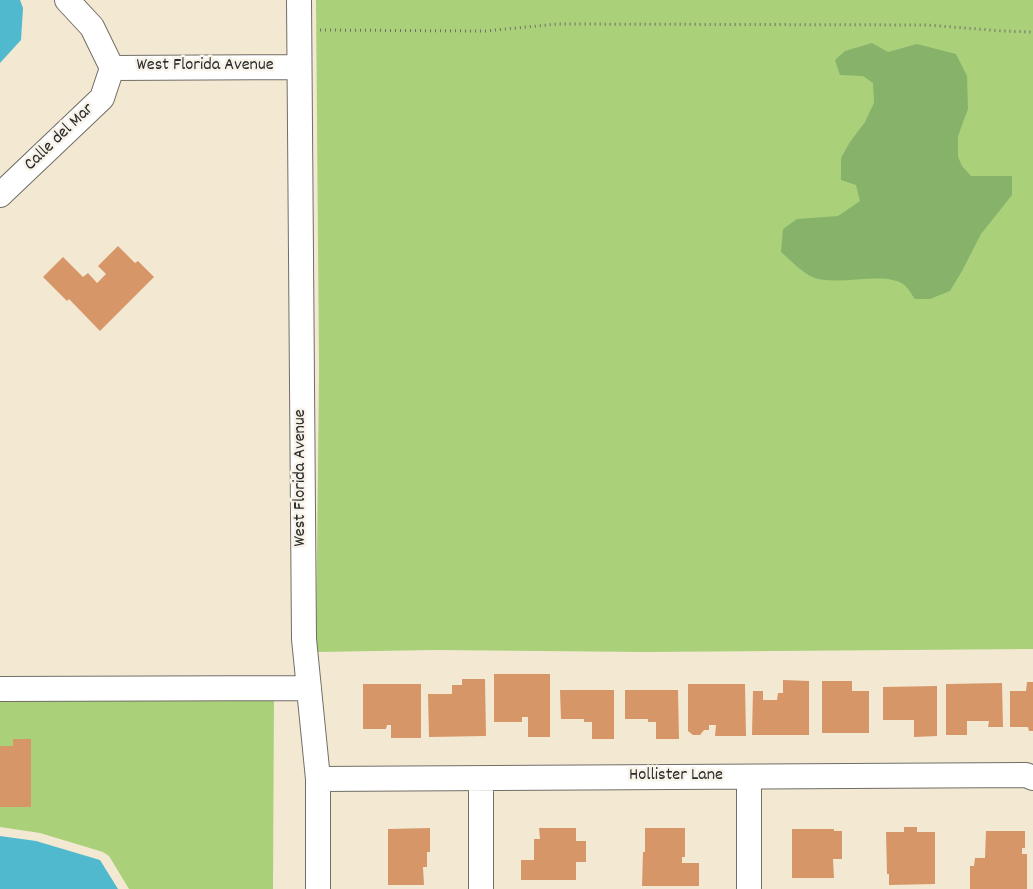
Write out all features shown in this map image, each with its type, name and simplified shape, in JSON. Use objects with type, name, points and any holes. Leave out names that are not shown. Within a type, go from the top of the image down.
[{"type":"street","points":[[67,0],[92,27],[112,68]]},
{"type":"street","name":"West Florida Avenue","points":[[299,0],[304,639],[318,778],[318,889]]},
{"type":"street","name":"West Florida Avenue","points":[[112,68],[299,66]]},
{"type":"street","name":"Calle del Mar","points":[[0,195],[102,98],[112,68]]},
{"type":"street","points":[[0,689],[309,688]]},
{"type":"street","name":"Hollister Lane","points":[[318,778],[1026,776],[1033,778]]},
{"type":"street","points":[[749,889],[750,777]]},
{"type":"street","points":[[481,779],[481,889]]},
{"type":"path","points":[[299,30],[486,31],[558,24],[927,25],[1033,32]]},
{"type":"green space","points":[[316,0],[1033,0],[1033,649],[645,652],[435,650],[316,652],[319,369]]},
{"type":"green space","points":[[872,43],[888,52],[917,44],[956,54],[967,76],[968,109],[958,136],[958,157],[962,166],[971,176],[1012,176],[1012,195],[981,234],[950,291],[930,299],[915,299],[905,285],[895,280],[873,278],[825,280],[815,278],[802,271],[781,252],[783,229],[797,219],[838,216],[860,201],[856,185],[841,180],[841,158],[865,122],[874,103],[873,83],[863,76],[840,75],[835,60],[845,51]]},
{"type":"green space","points":[[274,689],[273,889],[129,889],[109,856],[103,852],[40,833],[0,827],[0,691]]},
{"type":"water","points":[[0,0],[20,0],[23,8],[21,40],[0,63]]},
{"type":"water","points":[[0,836],[36,841],[100,860],[118,889],[0,889]]},
{"type":"building","points":[[118,246],[135,263],[138,261],[154,277],[100,331],[69,299],[67,301],[43,277],[63,257],[83,277],[88,273],[97,283],[106,274],[98,266]]},
{"type":"building","points":[[494,674],[550,674],[550,737],[528,737],[528,717],[522,717],[522,722],[494,722]]},
{"type":"building","points":[[462,679],[485,679],[486,736],[429,737],[428,694],[452,694],[452,685],[462,685]]},
{"type":"building","points":[[783,680],[809,681],[809,735],[752,735],[753,691],[763,691],[763,700],[777,700],[778,693],[783,693]]},
{"type":"building","points":[[822,681],[852,681],[852,691],[869,691],[869,733],[822,733]]},
{"type":"building","points":[[1027,682],[1033,682],[1033,731],[1029,731],[1028,727],[1010,727],[1010,691],[1026,691]]},
{"type":"building","points":[[1002,683],[1003,727],[988,727],[989,721],[967,721],[967,735],[946,735],[946,684]]},
{"type":"building","points":[[363,684],[421,684],[421,738],[391,738],[391,725],[387,725],[386,729],[363,729]]},
{"type":"building","points":[[688,684],[745,684],[746,736],[715,736],[716,725],[709,725],[709,730],[704,730],[700,735],[693,735],[688,731]]},
{"type":"building","points":[[937,686],[937,736],[914,737],[914,720],[883,720],[883,687]]},
{"type":"building","points":[[560,690],[614,690],[614,739],[592,739],[592,722],[584,722],[584,719],[561,719]]},
{"type":"building","points":[[625,690],[678,690],[679,739],[656,739],[656,722],[648,722],[648,719],[625,719]]},
{"type":"building","points":[[13,739],[31,739],[31,807],[0,807],[0,746],[13,746]]},
{"type":"building","points":[[904,827],[917,827],[917,832],[935,832],[935,884],[889,885],[886,832],[904,832]]},
{"type":"building","points":[[430,828],[430,852],[427,852],[427,867],[423,867],[424,885],[388,885],[388,829]]},
{"type":"building","points":[[539,828],[576,828],[576,841],[586,841],[586,862],[576,862],[576,880],[521,880],[521,860],[534,860],[534,839],[540,839]]},
{"type":"building","points":[[645,828],[685,828],[685,857],[682,857],[682,863],[699,863],[699,886],[642,886]]},
{"type":"building","points":[[792,829],[834,829],[834,831],[842,831],[842,859],[833,859],[834,878],[792,878]]},
{"type":"building","points":[[986,831],[1025,831],[1025,848],[1022,848],[1022,854],[1027,854],[1027,889],[970,889],[970,866],[974,866],[975,858],[985,858]]}]
